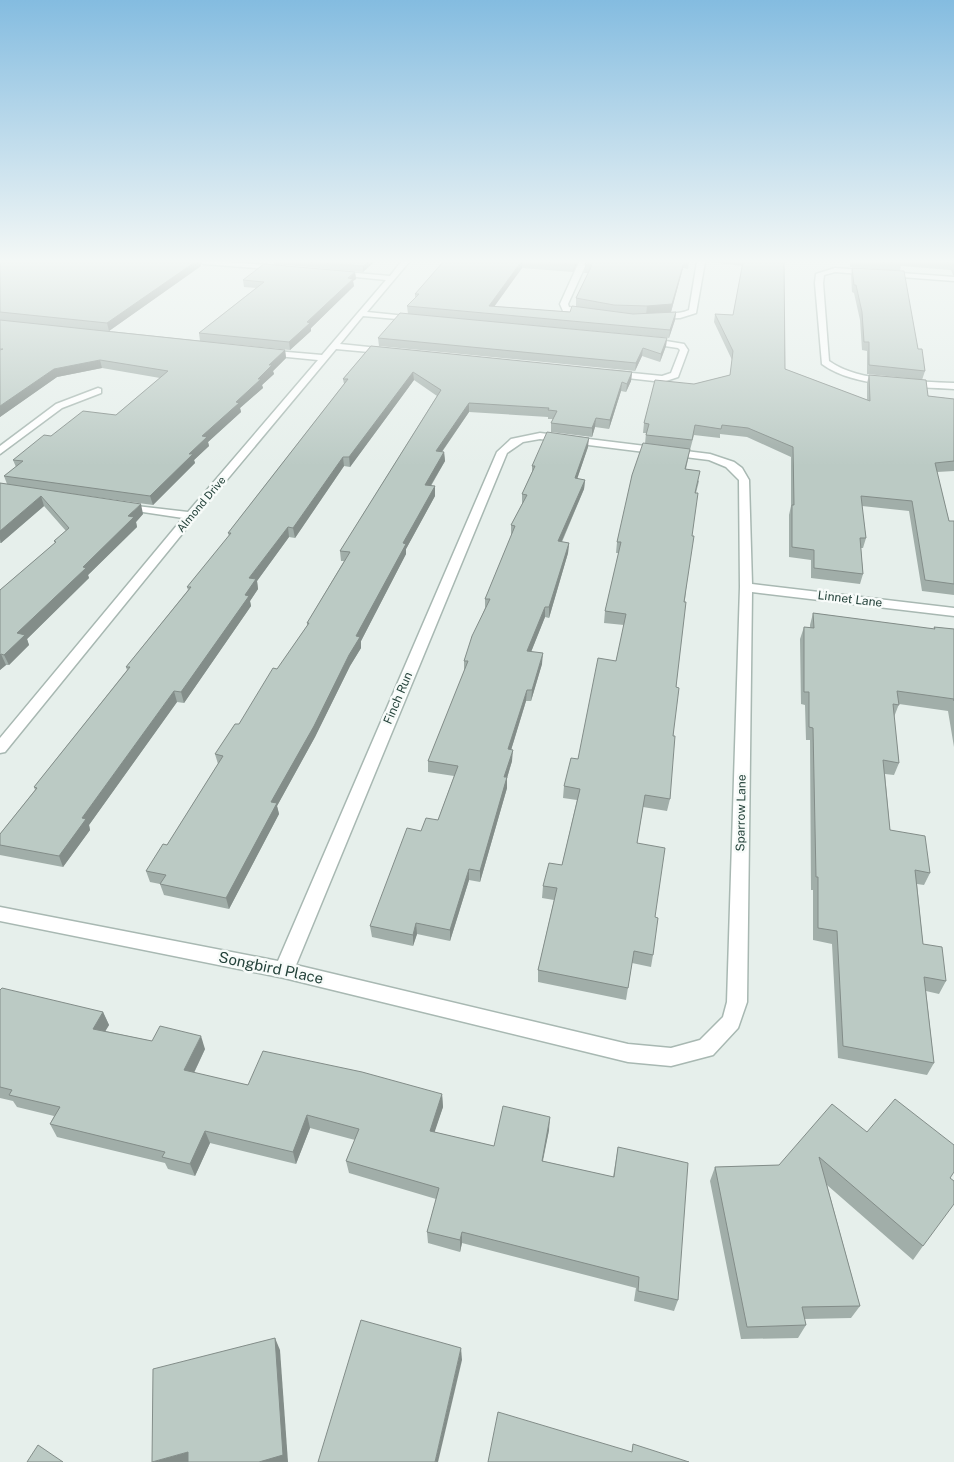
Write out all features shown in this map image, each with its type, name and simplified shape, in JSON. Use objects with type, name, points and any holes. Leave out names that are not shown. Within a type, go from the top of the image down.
[{"type":"street","name":"Almond Drive","points":[[0,748],[322,358],[347,330]]},
{"type":"street","points":[[823,330],[825,362],[840,373],[857,377],[954,386]]},
{"type":"street","points":[[603,373],[663,379],[675,375],[684,350],[682,346],[642,340]]},
{"type":"street","points":[[333,346],[395,352]]},
{"type":"street","points":[[254,351],[322,358]]},
{"type":"street","points":[[0,451],[59,406],[98,391]]},
{"type":"street","name":"Finch Run","points":[[284,970],[502,452],[512,441],[524,437],[540,436],[672,452]]},
{"type":"street","name":"Sparrow Lane","points":[[541,1032],[628,1053],[671,1057],[706,1048],[732,1022],[737,1002],[746,586],[744,480],[740,471],[725,461],[672,452]]},
{"type":"street","points":[[114,505],[191,516]]},
{"type":"street","name":"Linnet Lane","points":[[746,586],[954,612]]},
{"type":"street","name":"Songbird Place","points":[[0,914],[284,970],[541,1032]]},
{"type":"building","points":[[0,330],[97,330],[285,350],[258,379],[261,379],[236,402],[239,403],[202,436],[207,437],[189,454],[193,454],[150,496],[4,476],[23,461],[13,460],[44,435],[51,436],[83,411],[116,415],[168,371],[100,360],[54,369],[0,406],[0,350],[3,349],[0,349]]},
{"type":"building","points":[[203,330],[302,330],[289,342],[199,333]]},
{"type":"building","points":[[385,330],[584,330],[667,338],[661,354],[643,348],[636,363],[378,338]]},
{"type":"building","points":[[723,330],[785,330],[785,369],[870,401],[869,375],[926,380],[928,396],[954,399],[954,461],[935,463],[949,521],[954,521],[954,584],[925,580],[912,501],[861,496],[866,538],[860,538],[863,574],[814,568],[814,550],[792,547],[792,505],[794,505],[793,447],[748,428],[722,425],[721,429],[695,425],[692,440],[646,435],[649,424],[644,423],[655,380],[694,384],[730,375],[733,351]]},
{"type":"building","points":[[863,330],[915,330],[918,349],[922,349],[925,371],[869,365],[869,342],[864,342]]},
{"type":"building","points":[[371,346],[632,372],[627,384],[622,382],[610,420],[596,418],[592,428],[551,423],[557,411],[548,410],[549,408],[469,403],[436,451],[444,452],[425,485],[435,486],[403,543],[406,544],[356,636],[360,637],[349,655],[314,726],[271,802],[277,803],[226,898],[160,884],[166,875],[146,871],[163,844],[167,845],[223,756],[215,754],[235,724],[239,724],[273,668],[277,669],[309,623],[307,623],[350,552],[340,551],[441,390],[413,372],[349,457],[343,457],[293,528],[288,527],[249,578],[256,579],[245,595],[249,596],[181,692],[174,691],[82,818],[86,819],[59,856],[0,845],[0,834],[37,788],[34,787],[130,667],[126,667],[191,587],[187,587],[231,533],[228,533],[348,379],[343,379]]},
{"type":"building","points":[[547,432],[589,438],[575,478],[585,480],[558,541],[569,543],[549,607],[545,607],[527,651],[543,653],[532,690],[527,690],[508,749],[513,750],[504,777],[507,777],[480,871],[469,869],[450,930],[416,923],[413,935],[370,926],[407,828],[421,831],[426,818],[438,820],[458,766],[428,761],[468,661],[464,661],[472,636],[490,599],[485,599],[515,526],[511,525],[527,495],[522,494],[535,466],[532,466]]},
{"type":"building","points":[[643,443],[690,449],[685,469],[700,471],[695,493],[698,493],[692,536],[694,536],[684,602],[686,602],[676,687],[679,688],[673,736],[675,736],[670,799],[645,795],[637,843],[665,848],[655,917],[658,918],[653,955],[634,951],[628,988],[538,970],[557,888],[543,886],[549,863],[562,865],[580,789],[564,786],[571,758],[578,759],[598,658],[616,661],[626,614],[605,611],[621,542],[617,542],[632,475]]},
{"type":"building","points":[[0,483],[141,504],[128,516],[134,517],[83,567],[86,568],[17,633],[25,635],[4,655],[0,655],[0,590],[56,542],[54,541],[69,528],[41,496],[0,531]]},
{"type":"building","points":[[813,613],[935,629],[934,627],[954,629],[954,699],[897,691],[899,705],[893,704],[899,763],[883,760],[890,830],[925,836],[930,873],[915,870],[923,944],[942,947],[946,981],[924,977],[934,1063],[843,1046],[837,931],[818,928],[813,728],[809,727],[809,692],[804,692],[804,627],[814,628]]},
{"type":"building","points":[[2,988],[103,1012],[93,1029],[152,1041],[160,1026],[201,1036],[184,1070],[248,1085],[263,1051],[362,1072],[442,1094],[430,1131],[494,1146],[503,1106],[550,1117],[542,1161],[614,1177],[618,1147],[688,1163],[678,1300],[638,1291],[639,1277],[462,1232],[460,1240],[427,1232],[439,1188],[346,1161],[359,1129],[307,1115],[293,1152],[205,1131],[190,1164],[162,1157],[165,1152],[50,1124],[60,1107],[9,1095],[12,1090],[0,1087],[0,990]]},
{"type":"building","points":[[895,1099],[954,1145],[954,1172],[950,1178],[954,1181],[954,1204],[923,1246],[819,1157],[860,1306],[802,1307],[806,1325],[747,1327],[715,1167],[779,1165],[832,1104],[867,1132]]},
{"type":"building","points":[[361,1320],[461,1348],[435,1462],[318,1462]]},
{"type":"building","points":[[275,1338],[283,1455],[259,1462],[188,1462],[188,1452],[152,1462],[153,1369]]},
{"type":"building","points":[[498,1412],[632,1452],[633,1444],[689,1462],[488,1462]]},
{"type":"building","points":[[38,1445],[63,1462],[27,1462]]}]
